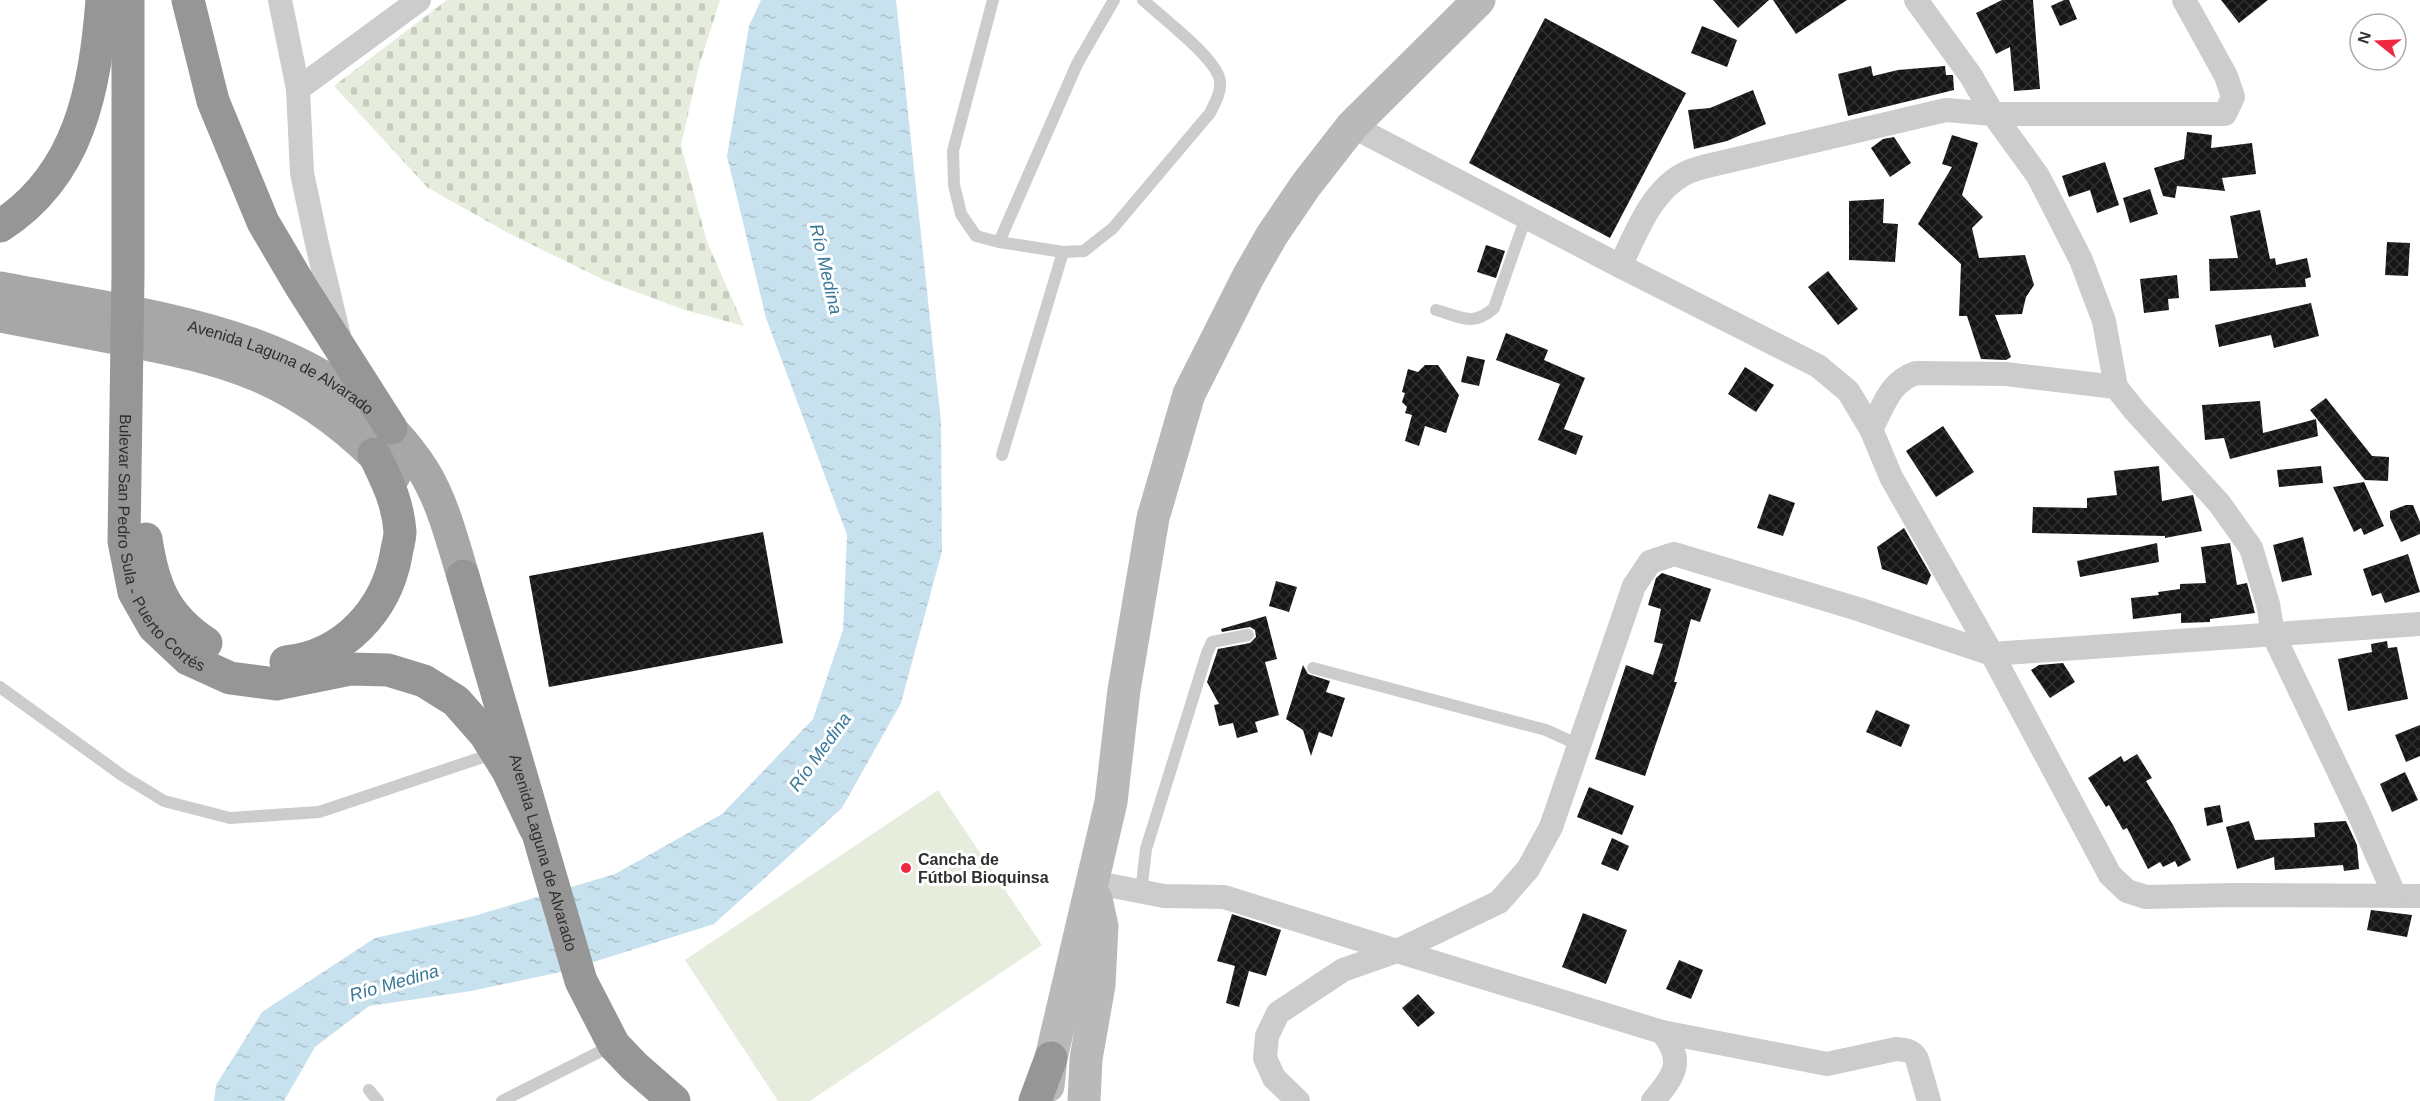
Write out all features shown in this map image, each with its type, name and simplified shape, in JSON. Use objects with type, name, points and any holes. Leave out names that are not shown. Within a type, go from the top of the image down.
[{"type":"highway","points":[[0,226],[21,213],[53,177],[76,135],[93,84],[102,0]]},
{"type":"highway","name":"Bulevar San Pedro Sula - Puerto Cortés","points":[[128,0],[137,275]]},
{"type":"highway","name":"Bulevar San Pedro Sula - Puerto Cortés","points":[[150,0],[137,275],[135,390],[124,541],[134,592],[154,627],[188,659],[230,678],[276,684],[350,669],[388,670],[424,681],[456,701],[485,734],[508,771],[540,843]]},
{"type":"highway","points":[[135,390],[146,536],[151,572],[166,605],[189,632],[219,652],[253,662],[289,662],[324,652],[354,633],[377,606],[393,573],[400,534],[395,496],[383,441],[343,350],[300,285],[263,222],[213,101],[188,0]]},
{"type":"highway","name":"Avenida Laguna de Alvarado","points":[[463,576],[581,981],[615,1045],[634,1066],[674,1101]]},
{"type":"highway","points":[[1035,1101],[1051,1058]]},
{"type":"main road","points":[[1047,1101],[1051,1058],[1111,802],[1124,690],[1153,518],[1189,394],[1248,277],[1272,235],[1306,185],[1352,126],[1479,0]]},
{"type":"main road","name":"Avenida Laguna de Alvarado","points":[[1,310],[214,360],[259,376],[312,405],[341,425],[383,441],[406,490],[463,576]]},
{"type":"main road","points":[[1084,1101],[1086,1059],[1100,985],[1102,926],[1092,882]]},
{"type":"street","points":[[298,89],[419,0]]},
{"type":"street","points":[[1916,0],[1971,76],[1993,114],[2038,177],[2081,260],[2104,321],[2116,387],[2219,503],[2251,548],[2268,604],[2273,634],[2358,812],[2395,896]]},
{"type":"street","points":[[1620,266],[1647,213],[1664,190],[1683,175],[1707,165],[1946,110],[1993,114],[2225,114],[2233,97],[2226,76],[2184,0]]},
{"type":"street","points":[[284,2],[298,89],[302,173],[343,350]]},
{"type":"street","points":[[1352,126],[1818,366],[1848,391],[1871,429],[1891,477],[1992,654],[2110,875],[2127,891],[2146,897],[2233,894],[2420,896]]},
{"type":"street","points":[[1871,429],[1892,388],[1902,377],[1916,373],[2006,374],[2116,387]]},
{"type":"street","points":[[1298,1101],[1274,1078],[1265,1058],[1267,1036],[1278,1013],[1343,970],[1397,951],[1499,902],[1528,869],[1551,827],[1634,586],[1650,562],[1674,554],[1858,609],[1992,654],[2420,624]]},
{"type":"street","points":[[1092,882],[1164,896],[1224,897],[1662,1032],[1827,1064],[1896,1049],[1906,1050],[1914,1053],[1917,1059],[1929,1101]]},
{"type":"street","points":[[1653,1101],[1669,1082],[1675,1064],[1674,1047],[1662,1032]]},
{"type":"lane","points":[[993,0],[953,151],[954,185],[961,214],[976,236],[1063,252],[1084,251],[1113,228],[1210,113],[1219,96],[1220,80],[1212,62],[1143,0]]},
{"type":"lane","points":[[999,242],[1077,64],[1114,0]]},
{"type":"lane","points":[[1436,310],[1471,320],[1484,318],[1494,308],[1526,217]]},
{"type":"lane","points":[[1002,455],[1063,252]]},
{"type":"lane","points":[[1141,892],[1146,849],[1207,653],[1212,642],[1248,635]]},
{"type":"lane","points":[[1313,668],[1546,730],[1579,746]]},
{"type":"lane","points":[[0,687],[123,776],[164,801],[230,818],[319,812],[496,753]]},
{"type":"lane","points":[[502,1101],[615,1045]]},
{"type":"lane","points":[[369,1090],[378,1101]]},
{"type":"green space","points":[[447,0],[720,0],[699,66],[681,145],[707,242],[744,326],[685,310],[604,280],[510,234],[428,188],[334,86]]},
{"type":"green space","name":"Cancha de Fútbol Bioquinsa","points":[[938,790],[1042,945],[810,1101],[778,1101],[685,960]]},
{"type":"water","name":"Río Medina","points":[[761,0],[896,0],[941,422],[942,551],[901,703],[842,808],[714,924],[565,971],[471,991],[369,1006],[315,1047],[284,1101],[214,1101],[216,1085],[262,1012],[375,938],[474,916],[615,874],[722,814],[813,719],[843,630],[847,535],[766,318],[727,156],[749,26]]},
{"type":"building","points":[[1713,0],[1769,0],[1738,28]]},
{"type":"building","points":[[1773,0],[1847,0],[1796,34]]},
{"type":"building","points":[[2002,0],[2033,0],[2040,89],[2014,91],[2010,47],[1996,54],[1976,13]]},
{"type":"building","points":[[2069,0],[2077,19],[2060,26],[2051,6]]},
{"type":"building","points":[[2221,0],[2268,0],[2239,23]]},
{"type":"building","points":[[1545,18],[1686,93],[1610,238],[1469,163]]},
{"type":"building","points":[[1702,26],[1737,40],[1727,67],[1691,53]]},
{"type":"building","points":[[1871,66],[1873,76],[1898,70],[1945,66],[1946,75],[1953,75],[1954,90],[1848,116],[1838,74]]},
{"type":"building","points":[[1753,90],[1766,124],[1727,141],[1694,149],[1688,110],[1710,108]]},
{"type":"building","points":[[2187,132],[2212,135],[2211,148],[2252,143],[2256,174],[2222,178],[2225,191],[2177,186],[2175,198],[2163,196],[2154,168],[2184,159]]},
{"type":"building","points":[[1952,135],[1978,143],[1962,195],[1983,217],[1972,228],[1979,258],[2025,255],[2034,285],[2026,297],[2022,314],[1995,315],[2011,357],[2006,360],[1981,359],[1967,316],[1959,316],[1961,264],[1918,224],[1952,167],[1942,164]]},
{"type":"building","points":[[1894,137],[1911,163],[1890,177],[1871,148],[1883,139]]},
{"type":"building","points":[[2105,162],[2119,205],[2097,213],[2090,190],[2069,197],[2062,176]]},
{"type":"building","points":[[2150,189],[2158,214],[2130,223],[2123,198]]},
{"type":"building","points":[[1884,199],[1883,223],[1898,224],[1895,262],[1849,260],[1849,201]]},
{"type":"building","points":[[2260,210],[2270,259],[2275,258],[2276,265],[2307,258],[2311,277],[2305,279],[2306,287],[2210,291],[2209,259],[2238,258],[2230,216]]},
{"type":"building","points":[[2387,242],[2410,243],[2408,276],[2385,275]]},
{"type":"building","points":[[1486,245],[1505,251],[1496,278],[1477,272]]},
{"type":"building","points":[[1828,271],[1858,309],[1838,325],[1808,287]]},
{"type":"building","points":[[2177,275],[2179,298],[2168,299],[2169,310],[2144,313],[2140,279]]},
{"type":"building","points":[[2311,303],[2319,336],[2274,348],[2271,335],[2219,347],[2215,325]]},
{"type":"building","points":[[1506,333],[1548,350],[1544,360],[1585,378],[1564,429],[1583,436],[1576,455],[1538,440],[1560,384],[1496,360]]},
{"type":"building","points":[[1467,356],[1485,360],[1479,386],[1461,382]]},
{"type":"building","points":[[1425,365],[1438,365],[1459,395],[1446,433],[1425,426],[1419,446],[1405,441],[1412,415],[1405,413],[1407,407],[1402,402],[1405,393],[1402,392],[1408,369],[1418,372]]},
{"type":"building","points":[[1745,367],[1774,385],[1756,412],[1728,394]]},
{"type":"building","points":[[2326,398],[2372,456],[2389,457],[2388,481],[2365,480],[2310,410]]},
{"type":"building","points":[[2260,401],[2263,433],[2316,419],[2318,436],[2230,459],[2224,438],[2205,440],[2202,405]]},
{"type":"building","points":[[1943,426],[1974,472],[1936,497],[1906,451]]},
{"type":"building","points":[[2159,466],[2162,501],[2193,495],[2202,531],[2165,538],[2165,536],[2032,533],[2033,507],[2087,508],[2087,498],[2117,495],[2114,471]]},
{"type":"building","points":[[2321,466],[2323,483],[2279,487],[2277,470]]},
{"type":"building","points":[[2364,482],[2384,526],[2364,535],[2361,528],[2354,532],[2333,487]]},
{"type":"building","points":[[1769,494],[1795,503],[1783,536],[1757,528]]},
{"type":"building","points":[[2413,505],[2420,522],[2420,534],[2401,542],[2390,518],[2390,511]]},
{"type":"building","points":[[1904,528],[1931,575],[1927,585],[1882,569],[1877,547]]},
{"type":"building","points":[[763,532],[783,643],[549,687],[529,576]]},
{"type":"building","points":[[2303,537],[2312,575],[2282,582],[2273,545]]},
{"type":"building","points":[[2157,543],[2159,562],[2080,577],[2077,561]]},
{"type":"building","points":[[2230,543],[2237,585],[2247,583],[2255,613],[2210,619],[2210,622],[2181,623],[2181,613],[2133,619],[2131,598],[2159,595],[2158,592],[2180,589],[2180,584],[2206,583],[2201,547]]},
{"type":"building","points":[[2408,554],[2420,592],[2385,603],[2381,593],[2372,596],[2363,569]]},
{"type":"building","points":[[1662,573],[1711,589],[1700,622],[1691,619],[1674,682],[1677,682],[1645,776],[1595,759],[1626,665],[1653,675],[1663,644],[1654,642],[1661,609],[1648,605],[1656,578]]},
{"type":"building","points":[[1276,581],[1297,587],[1289,612],[1269,606]]},
{"type":"building","points":[[1266,616],[1277,659],[1265,662],[1279,715],[1255,722],[1258,732],[1237,738],[1233,723],[1219,726],[1214,705],[1219,704],[1207,682],[1218,649],[1250,643],[1256,637],[1255,630],[1250,627],[1222,632],[1221,629]]},
{"type":"building","points":[[2387,641],[2388,648],[2397,647],[2408,699],[2348,711],[2338,659],[2372,652],[2371,644]]},
{"type":"building","points":[[2063,663],[2075,682],[2050,698],[2031,670],[2039,665]]},
{"type":"building","points":[[1303,665],[1308,674],[1330,681],[1326,692],[1345,698],[1332,737],[1319,732],[1311,756],[1303,730],[1286,719]]},
{"type":"building","points":[[1876,710],[1910,725],[1901,747],[1866,732]]},
{"type":"building","points":[[2420,725],[2420,756],[2406,762],[2395,735]]},
{"type":"building","points":[[2137,754],[2152,778],[2146,781],[2191,860],[2178,867],[2175,861],[2163,867],[2160,862],[2148,869],[2127,828],[2123,830],[2109,805],[2106,807],[2088,778],[2121,756],[2124,762]]},
{"type":"building","points":[[2405,772],[2418,800],[2392,812],[2380,784]]},
{"type":"building","points":[[1589,787],[1634,806],[1622,835],[1577,817]]},
{"type":"building","points":[[2220,805],[2223,822],[2207,826],[2204,808]]},
{"type":"building","points":[[2249,821],[2255,840],[2315,837],[2314,823],[2346,821],[2357,845],[2359,869],[2344,871],[2343,865],[2275,870],[2274,857],[2237,869],[2226,827]]},
{"type":"building","points":[[1612,838],[1629,846],[1618,871],[1601,864]]},
{"type":"building","points":[[2371,910],[2412,915],[2407,937],[2367,930]]},
{"type":"building","points":[[1583,913],[1627,930],[1606,984],[1562,967]]},
{"type":"building","points":[[1232,914],[1281,930],[1266,976],[1249,971],[1239,1007],[1226,1003],[1235,966],[1217,961]]},
{"type":"building","points":[[1679,960],[1703,970],[1691,999],[1666,989]]},
{"type":"building","points":[[1418,994],[1435,1013],[1418,1027],[1402,1008]]},
{"type":"place","name":"Cancha de Fútbol Bioquinsa","points":[[906,868]]}]
